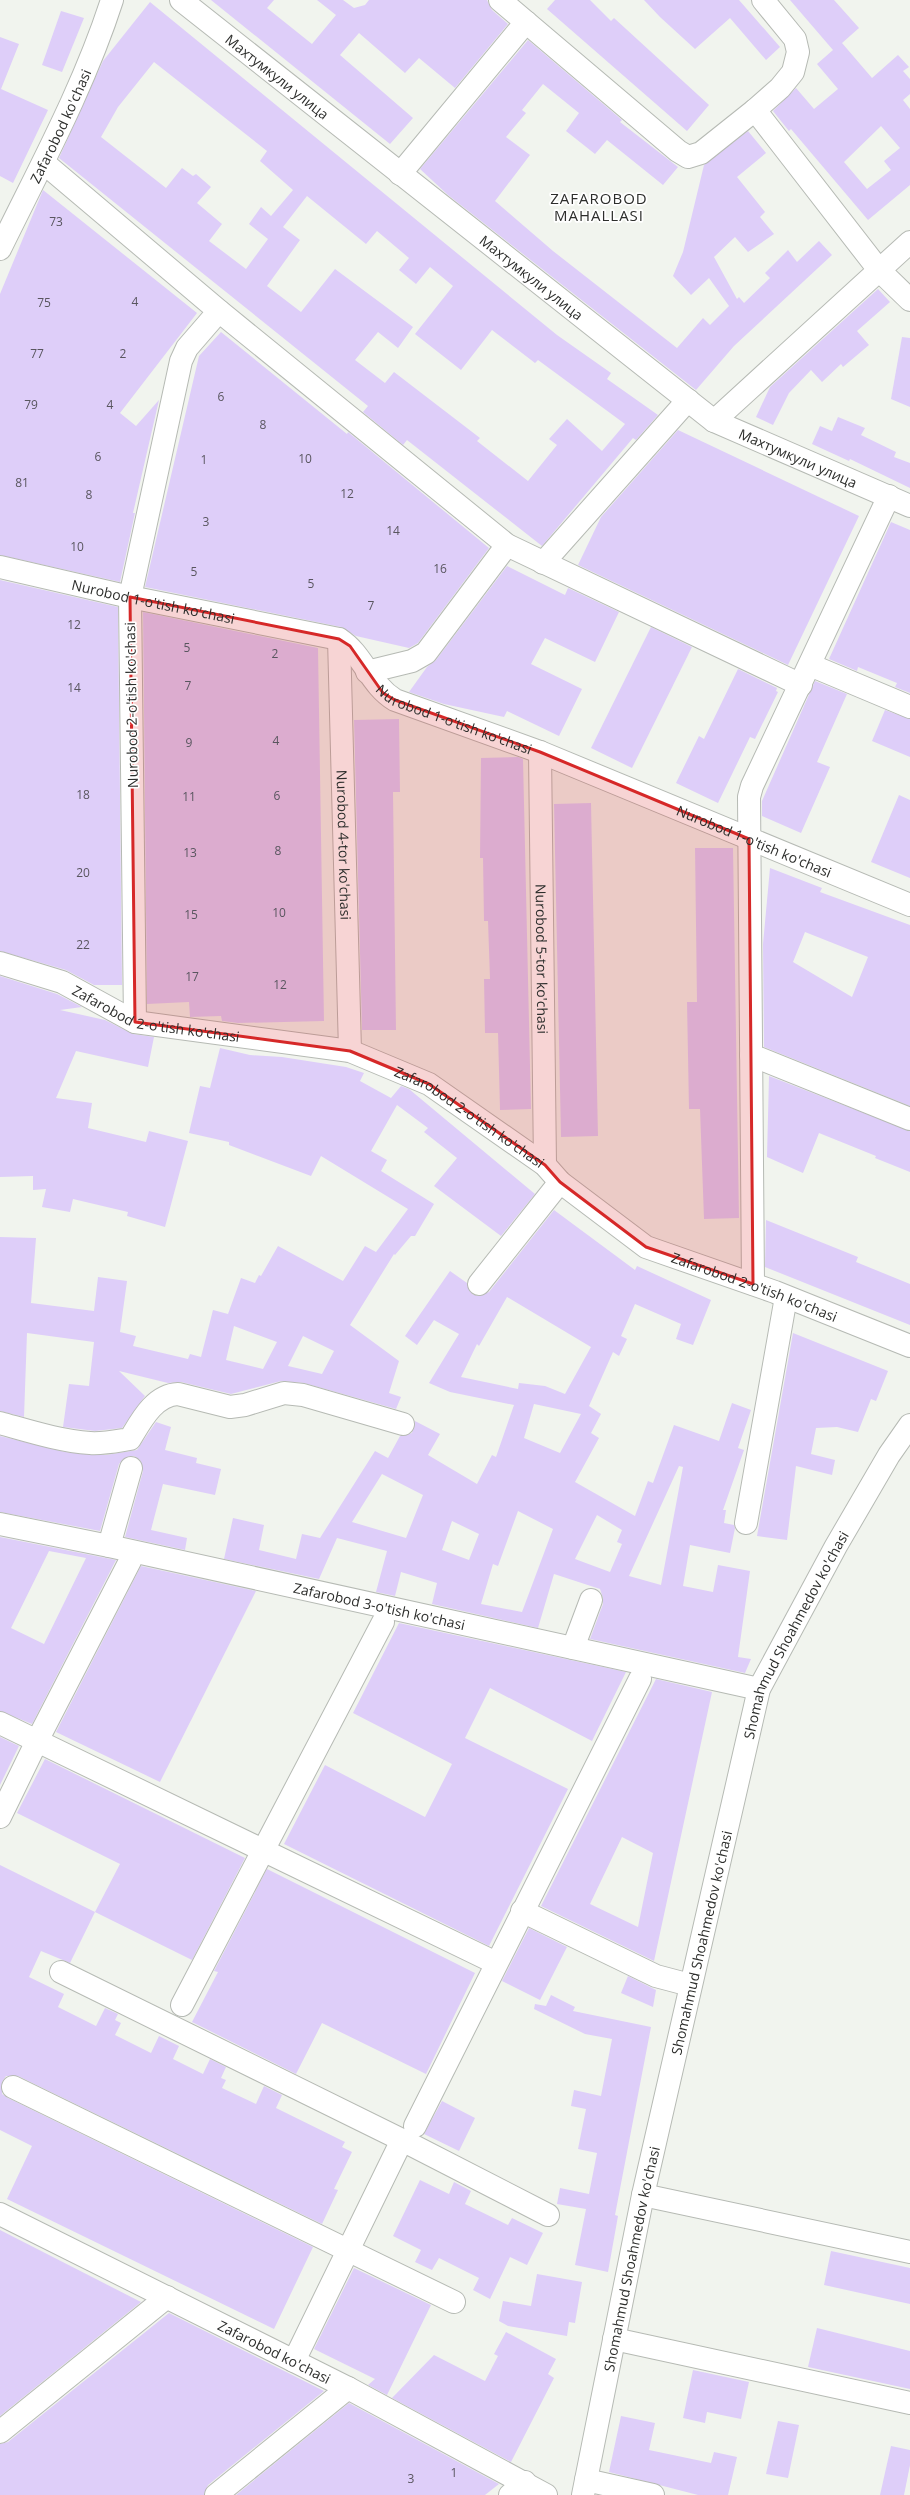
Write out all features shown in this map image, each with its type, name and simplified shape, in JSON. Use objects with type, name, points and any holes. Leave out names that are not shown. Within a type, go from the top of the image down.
[{"type":"street","name":"Zafarobod ko'chasi","points":[[0,249],[44,163],[91,58],[112,0]]},
{"type":"street","name":"Махтумкули улица","points":[[181,0],[714,421],[910,506]]},
{"type":"street","points":[[500,0],[678,151],[688,157],[701,153],[755,110],[780,88],[793,72],[798,52],[795,39],[763,0]]},
{"type":"street","points":[[400,174],[526,22]]},
{"type":"street","points":[[755,110],[879,270],[910,300]]},
{"type":"street","points":[[44,163],[219,311],[507,545],[801,685]]},
{"type":"street","points":[[714,421],[910,242]]},
{"type":"street","name":"Nurobod 2-o'tish ko'chasi","points":[[135,1022],[130,597],[181,361],[187,348],[219,311]]},
{"type":"street","points":[[543,563],[688,400]]},
{"type":"street","points":[[753,1284],[749,797],[752,786],[889,496]]},
{"type":"street","points":[[367,672],[420,658],[426,653],[507,545]]},
{"type":"street","name":"Nurobod 1-o'tish ko'chasi","points":[[0,567],[130,597],[339,639],[350,646],[383,693],[395,700],[540,752],[910,905]]},
{"type":"street","name":"Nurobod 4-tor ko'chasi","points":[[339,639],[350,1051]]},
{"type":"street","points":[[810,665],[910,707]]},
{"type":"street","name":"Nurobod 5-tor ko'chasi","points":[[540,752],[545,1165]]},
{"type":"street","name":"Zafarobod 2-o'tish ko'chasi","points":[[0,963],[62,982],[135,1022],[350,1051],[429,1084],[545,1165],[560,1182],[646,1248],[753,1284],[910,1346]]},
{"type":"street","points":[[751,1055],[910,1119]]},
{"type":"street","points":[[479,1284],[560,1182]]},
{"type":"street","points":[[746,1523],[786,1297]]},
{"type":"street","points":[[0,1424],[90,1443],[103,1443],[130,1439],[149,1411],[168,1395],[178,1394],[230,1407],[245,1405],[284,1393],[303,1395],[403,1424]]},
{"type":"street","name":"Shomahmud Shoahmedov ko'chasi","points":[[584,2488],[643,2194],[759,1688],[840,1539],[889,1455],[910,1425]]},
{"type":"street","points":[[109,1546],[131,1468]]},
{"type":"street","name":"Zafarobod 3-o'tish ko'chasi","points":[[0,1524],[109,1546],[759,1688]]},
{"type":"street","points":[[0,1817],[36,1741],[130,1561]]},
{"type":"street","points":[[573,1648],[591,1600]]},
{"type":"street","points":[[182,2006],[262,1850],[383,1622]]},
{"type":"street","points":[[294,2361],[348,2250],[640,1679]]},
{"type":"street","points":[[0,1723],[496,1963]]},
{"type":"street","points":[[522,1911],[656,1976],[690,1985]]},
{"type":"street","points":[[61,1972],[409,2133],[548,2215]]},
{"type":"street","points":[[14,2087],[454,2302]]},
{"type":"street","points":[[643,2194],[910,2252]]},
{"type":"street","name":"Zafarobod ko'chasi","points":[[0,2214],[348,2388],[517,2489],[546,2495]]},
{"type":"street","points":[[0,2432],[167,2297]]},
{"type":"street","points":[[614,2338],[910,2403]]},
{"type":"street","points":[[216,2495],[348,2388]]},
{"type":"street","points":[[584,2488],[653,2495]]},
{"type":"highlighted area","points":[[130,597],[339,639],[350,646],[383,693],[395,700],[540,752],[749,839],[753,1284],[646,1247],[560,1182],[545,1165],[429,1084],[350,1051],[135,1022]]},
{"type":"building","points":[[211,0],[274,0],[267,8],[312,44],[336,15],[317,0],[343,0],[354,8],[365,5],[369,0],[487,0],[492,10],[508,24],[455,88],[419,58],[405,73],[359,33],[340,55],[413,118],[390,144]]},
{"type":"building","points":[[555,0],[590,0],[611,21],[614,18],[709,105],[687,131],[547,9]]},
{"type":"building","points":[[644,0],[739,0],[780,47],[766,60],[730,18],[695,49]]},
{"type":"building","points":[[790,0],[834,0],[859,28],[842,43],[872,78],[898,55],[909,67],[903,71],[910,79],[910,94],[903,100],[910,109],[910,185],[868,220],[791,129],[789,131],[773,111],[796,88],[814,109],[838,89],[817,64],[833,50]],"holes":[[[881,126],[900,148],[884,161],[891,170],[867,189],[844,162]]]},
{"type":"building","points":[[150,2],[557,335],[611,373],[607,379],[658,415],[636,440],[633,438],[542,546],[407,440],[403,445],[363,412],[368,406],[59,158],[103,61]],"holes":[[[154,62],[267,151],[260,161],[293,190],[271,216],[261,207],[249,224],[268,239],[246,269],[209,241],[222,224],[197,203],[211,187],[196,174],[193,176],[182,168],[166,188],[101,137],[118,107]],[[307,196],[366,244],[377,231],[409,258],[399,270],[416,284],[430,267],[453,286],[415,334],[461,370],[492,330],[535,363],[538,360],[625,424],[602,451],[567,419],[549,439],[557,445],[528,481],[477,441],[480,438],[394,372],[385,383],[355,360],[378,332],[398,348],[413,327],[335,269],[301,312],[267,286],[300,240],[283,227]]]},
{"type":"building","points":[[61,11],[84,18],[62,72],[42,65]]},
{"type":"building","points":[[0,37],[19,44],[1,89],[48,110],[13,183],[0,176]]},
{"type":"building","points":[[528,40],[622,120],[620,122],[678,167],[663,185],[607,140],[595,154],[566,131],[579,113],[543,84],[522,110],[526,113],[506,137],[530,155],[495,201],[553,251],[677,348],[703,318],[710,325],[729,306],[709,278],[691,295],[673,276],[683,252],[704,165],[748,131],[766,153],[737,177],[765,212],[760,217],[774,234],[748,252],[735,237],[714,257],[737,299],[739,297],[744,303],[770,278],[765,273],[788,250],[797,262],[819,241],[832,255],[734,346],[696,390],[448,195],[420,169]]},
{"type":"building","points":[[43,190],[197,313],[120,413],[136,426],[159,400],[133,513],[135,513],[120,582],[0,555],[0,294]]},
{"type":"building","points":[[878,289],[890,302],[857,331],[869,345],[843,367],[841,364],[822,382],[811,370],[789,393],[773,425],[756,417],[770,387]]},
{"type":"building","points":[[221,332],[347,434],[348,432],[489,548],[418,643],[409,648],[356,636],[341,627],[145,587],[199,356]]},
{"type":"building","points":[[902,337],[910,338],[910,407],[891,399]]},
{"type":"building","points":[[838,417],[865,428],[861,435],[896,452],[894,457],[910,463],[910,488],[850,459],[849,461],[812,444],[820,426],[832,431]]},
{"type":"building","points":[[678,430],[859,516],[788,665],[578,565],[601,517]]},
{"type":"building","points":[[891,522],[910,530],[910,693],[895,687],[897,683],[858,667],[857,671],[829,659]]},
{"type":"building","points":[[507,566],[565,595],[568,588],[619,612],[595,662],[545,638],[531,664],[582,689],[559,736],[507,711],[504,717],[444,704],[409,692],[427,667],[436,660]]},
{"type":"building","points":[[0,580],[118,607],[122,985],[94,985],[66,970],[0,951]]},
{"type":"building","points":[[143,612],[318,648],[324,1021],[238,1023],[222,1021],[221,1016],[190,1017],[189,1002],[147,1004]]},
{"type":"building","points":[[651,627],[692,647],[632,768],[591,748]]},
{"type":"building","points":[[738,669],[777,688],[776,691],[778,692],[755,739],[750,737],[718,803],[676,783],[699,736],[704,739]]},
{"type":"building","points":[[815,681],[847,694],[817,762],[830,767],[801,833],[762,816],[762,801]]},
{"type":"building","points":[[885,710],[910,719],[910,757],[872,741]]},
{"type":"building","points":[[399,719],[400,792],[393,792],[396,1030],[362,1030],[354,720]]},
{"type":"building","points":[[518,757],[523,759],[531,1109],[500,1110],[498,1033],[485,1033],[484,979],[490,979],[488,921],[484,921],[483,858],[480,858],[481,758]]},
{"type":"building","points":[[899,795],[910,800],[910,878],[871,862]]},
{"type":"building","points":[[591,803],[598,1136],[561,1137],[554,804]]},
{"type":"building","points":[[695,848],[733,848],[739,1218],[704,1219],[700,1109],[689,1109],[687,1002],[697,1002]]},
{"type":"building","points":[[770,868],[822,888],[820,892],[910,925],[910,1106],[764,1047],[763,944]],"holes":[[[805,932],[868,957],[852,997],[793,962]]]},
{"type":"building","points":[[0,976],[57,994],[82,1007],[60,1010],[105,1020],[133,1034],[154,1037],[148,1067],[76,1051],[56,1098],[92,1103],[88,1128],[146,1142],[149,1131],[188,1141],[165,1227],[127,1216],[128,1212],[73,1199],[70,1212],[42,1207],[46,1189],[33,1190],[33,1176],[0,1177]]},
{"type":"building","points":[[220,1048],[250,1055],[282,1057],[346,1067],[364,1073],[360,1081],[391,1098],[401,1086],[409,1089],[535,1194],[501,1236],[434,1186],[457,1158],[424,1132],[428,1128],[397,1105],[371,1151],[387,1160],[381,1171],[434,1204],[415,1236],[411,1236],[395,1255],[394,1254],[350,1325],[399,1361],[389,1393],[401,1397],[396,1409],[304,1383],[281,1381],[231,1394],[181,1382],[168,1383],[119,1371],[145,1396],[122,1428],[95,1431],[63,1427],[69,1384],[89,1386],[94,1342],[27,1333],[24,1417],[0,1411],[0,1237],[36,1238],[31,1303],[94,1311],[98,1277],[127,1281],[120,1332],[136,1336],[133,1346],[188,1359],[190,1354],[201,1357],[213,1310],[228,1314],[241,1278],[255,1283],[259,1275],[261,1276],[278,1246],[343,1281],[365,1246],[376,1252],[408,1209],[321,1156],[311,1176],[229,1145],[229,1142],[189,1133],[200,1086],[210,1088]],"holes":[[[234,1326],[277,1342],[263,1369],[226,1360]],[[303,1336],[334,1351],[322,1374],[288,1366]]]},
{"type":"building","points":[[769,1076],[910,1131],[910,1172],[875,1158],[876,1156],[819,1133],[803,1173],[767,1157]]},
{"type":"building","points":[[554,1210],[635,1270],[637,1266],[711,1300],[693,1345],[676,1339],[681,1324],[635,1304],[621,1336],[627,1339],[619,1356],[613,1352],[589,1406],[601,1414],[591,1433],[599,1438],[575,1482],[635,1516],[648,1481],[653,1483],[674,1425],[719,1441],[732,1403],[751,1410],[738,1448],[744,1450],[723,1510],[726,1510],[724,1523],[734,1525],[735,1528],[730,1553],[690,1545],[683,1586],[713,1592],[718,1565],[750,1571],[738,1657],[751,1659],[745,1673],[590,1639],[603,1604],[600,1589],[554,1574],[538,1628],[432,1604],[437,1583],[401,1572],[395,1596],[376,1592],[387,1551],[337,1538],[319,1579],[224,1559],[233,1518],[264,1525],[259,1550],[296,1559],[302,1534],[320,1538],[375,1451],[388,1458],[400,1436],[412,1433],[415,1421],[440,1434],[428,1455],[477,1484],[492,1455],[496,1457],[514,1405],[450,1392],[429,1383],[459,1334],[434,1320],[417,1345],[405,1336],[450,1271],[467,1283],[472,1294],[478,1296],[489,1292]],"holes":[[[507,1297],[591,1347],[565,1394],[545,1386],[519,1383],[518,1389],[461,1377],[477,1344],[479,1346]],[[534,1404],[581,1414],[560,1453],[524,1438]],[[679,1466],[683,1467],[661,1585],[629,1576]],[[382,1474],[423,1495],[406,1538],[352,1522]],[[518,1511],[553,1529],[522,1612],[481,1604],[493,1564],[498,1566]],[[597,1515],[622,1530],[617,1542],[622,1544],[610,1572],[575,1559]],[[452,1521],[479,1534],[469,1560],[442,1550]]]},
{"type":"building","points":[[766,1220],[858,1257],[856,1262],[910,1284],[910,1325],[765,1267]]},
{"type":"building","points":[[793,1333],[888,1371],[876,1401],[871,1399],[858,1432],[837,1427],[816,1428],[811,1454],[835,1460],[832,1475],[796,1466],[787,1540],[757,1536]]},
{"type":"building","points":[[156,1422],[171,1427],[165,1450],[197,1458],[196,1463],[221,1469],[215,1495],[163,1484],[151,1530],[187,1538],[185,1550],[125,1537],[143,1471],[140,1460],[134,1456],[123,1459],[119,1464],[100,1531],[0,1512],[0,1436],[65,1452],[106,1455],[137,1450]]},
{"type":"building","points":[[0,1537],[116,1560],[32,1724],[0,1711]],"holes":[[[49,1551],[86,1558],[44,1644],[11,1628]]]},
{"type":"building","points":[[141,1566],[256,1591],[160,1782],[56,1732]]},
{"type":"building","points":[[399,1623],[626,1672],[592,1741],[490,1688],[465,1738],[568,1789],[489,1946],[284,1844],[325,1765],[425,1817],[452,1764],[353,1713]]},
{"type":"building","points":[[656,1679],[712,1692],[654,1961],[541,1906]],"holes":[[[622,1837],[653,1853],[638,1927],[590,1904]]]},
{"type":"building","points":[[0,1737],[19,1746],[0,1785]]},
{"type":"building","points":[[45,1759],[245,1858],[192,1960],[95,1912],[120,1864],[17,1813]]},
{"type":"building","points":[[0,1865],[95,1912],[70,1963],[41,1951],[29,1977],[64,1994],[58,2007],[96,2026],[105,2008],[118,2014],[115,2020],[121,2023],[115,2035],[151,2053],[159,2036],[179,2046],[173,2059],[203,2074],[210,2059],[226,2067],[221,2078],[226,2080],[222,2088],[256,2104],[264,2086],[282,2095],[276,2108],[345,2142],[342,2147],[352,2152],[334,2189],[338,2190],[322,2224],[18,2076],[6,2076],[2,2082],[2,2094],[8,2098],[313,2247],[274,2329],[7,2199],[32,2146],[0,2130]]},
{"type":"building","points":[[267,1869],[475,1973],[426,2074],[322,2023],[296,2074],[192,2022],[218,1972],[214,1971]]},
{"type":"building","points":[[529,1928],[567,1947],[540,2000],[502,1981]]},
{"type":"building","points":[[628,1976],[656,1990],[653,2007],[621,1993]]},
{"type":"building","points":[[551,1995],[575,2007],[573,2011],[651,2027],[615,2215],[618,2216],[608,2272],[575,2265],[586,2209],[557,2204],[560,2188],[589,2194],[597,2153],[578,2149],[586,2109],[571,2106],[574,2090],[601,2096],[612,2039],[585,2034],[534,2009],[535,2004],[546,2006]]},
{"type":"building","points":[[442,2101],[475,2118],[459,2151],[424,2134]]},
{"type":"building","points":[[420,2180],[449,2194],[454,2182],[471,2191],[465,2204],[508,2225],[512,2218],[543,2233],[527,2265],[510,2257],[490,2299],[473,2290],[479,2278],[439,2258],[432,2270],[415,2262],[421,2250],[393,2236]]},
{"type":"building","points":[[0,2230],[141,2302],[0,2416]]},
{"type":"building","points":[[831,2251],[910,2268],[910,2304],[824,2285]]},
{"type":"building","points":[[354,2268],[431,2305],[387,2395],[368,2385],[375,2379],[314,2349]]},
{"type":"building","points":[[537,2274],[582,2282],[575,2323],[569,2322],[567,2336],[508,2326],[499,2321],[503,2301],[531,2306]]},
{"type":"building","points":[[169,2313],[324,2391],[208,2485],[204,2495],[0,2495],[0,2444],[8,2442]]},
{"type":"building","points":[[817,2328],[910,2351],[910,2389],[808,2367]]},
{"type":"building","points":[[506,2332],[556,2359],[548,2374],[554,2378],[511,2462],[392,2398],[434,2355],[485,2381],[498,2356],[494,2354]]},
{"type":"building","points":[[693,2370],[749,2382],[741,2419],[707,2412],[705,2423],[683,2418]]},
{"type":"building","points":[[349,2403],[499,2484],[485,2495],[236,2495]]},
{"type":"building","points":[[621,2416],[655,2423],[649,2450],[711,2463],[714,2452],[737,2457],[728,2495],[698,2495],[609,2472]]},
{"type":"building","points":[[778,2421],[799,2425],[788,2478],[766,2474]]},
{"type":"building","points":[[891,2446],[910,2450],[910,2465],[904,2495],[880,2495]]},
{"type":"district","name":"ZAFAROBOD MAHALLASI","points":[[599,206]]}]
